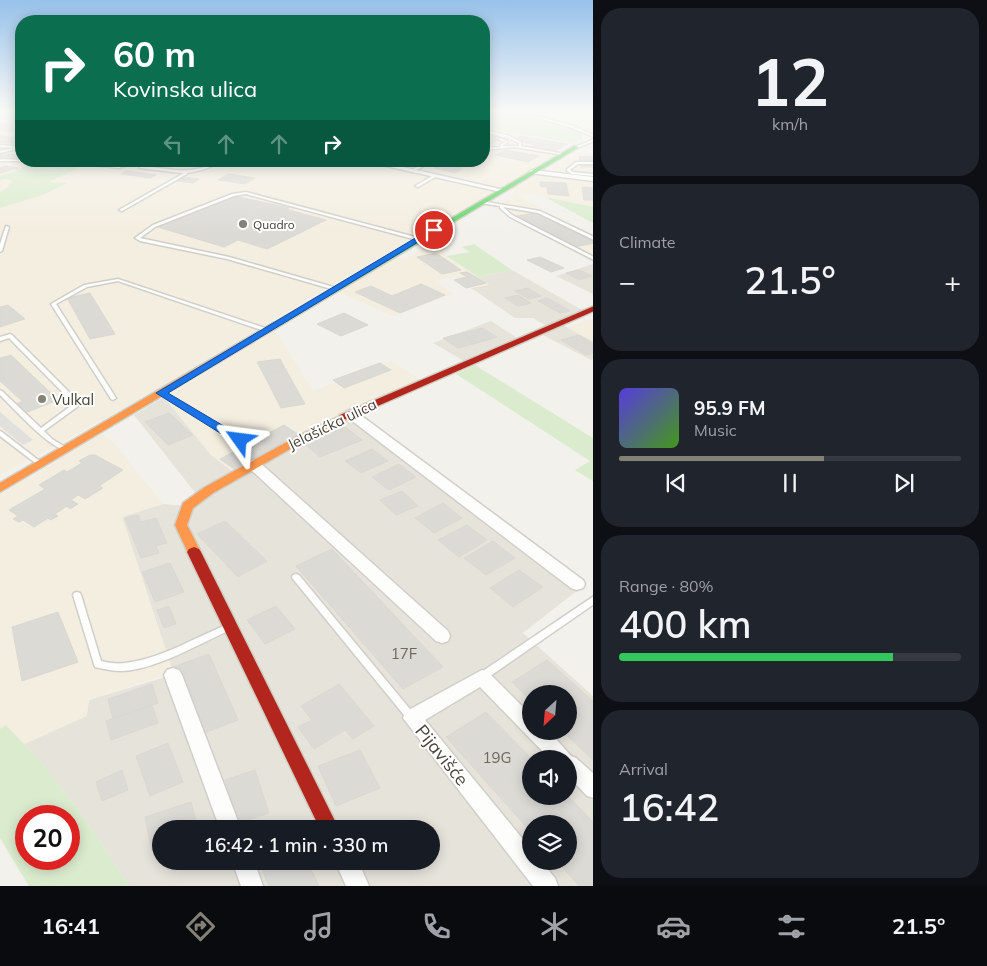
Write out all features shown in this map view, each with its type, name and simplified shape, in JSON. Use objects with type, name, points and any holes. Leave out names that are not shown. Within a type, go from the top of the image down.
[{"type":"street","points":[[0,488],[566,152]]},
{"type":"street","points":[[395,167],[501,190]]},
{"type":"street","points":[[532,172],[593,177]]},
{"type":"street","name":"Jelašićka ulica","points":[[326,820],[181,525],[187,506],[209,490],[253,464],[351,414],[593,308]]},
{"type":"street","points":[[351,414],[577,584]]},
{"type":"street","points":[[253,464],[442,636]]},
{"type":"street","points":[[173,674],[228,820]]},
{"type":"street","points":[[482,677],[522,717]]},
{"type":"street","name":"Pijavišće","points":[[482,677],[412,718],[547,886]]},
{"type":"street","points":[[545,740],[554,750]]},
{"type":"street","points":[[577,772],[593,789]]},
{"type":"street","points":[[246,870],[252,886]]},
{"type":"street","points":[[350,870],[358,886]]},
{"type":"lane","points":[[553,152],[563,154]]},
{"type":"lane","points":[[0,160],[15,161]]},
{"type":"lane","points":[[593,163],[577,163],[568,170],[572,173],[593,177]]},
{"type":"lane","points":[[140,167],[186,173],[210,167]]},
{"type":"lane","points":[[411,171],[420,167]]},
{"type":"lane","points":[[121,210],[186,173]]},
{"type":"lane","points":[[417,186],[435,176]]},
{"type":"lane","points":[[335,289],[228,258],[137,238],[154,226],[233,195],[246,193],[418,239]]},
{"type":"lane","points":[[481,202],[539,212],[593,239]]},
{"type":"lane","points":[[500,206],[510,216],[593,259]]},
{"type":"lane","points":[[0,251],[7,227]]},
{"type":"lane","points":[[113,398],[54,304],[86,286],[118,280],[266,330]]},
{"type":"lane","points":[[0,339],[10,336],[73,399],[75,406],[71,411],[42,430]]},
{"type":"lane","points":[[0,392],[42,430],[50,440],[66,449]]},
{"type":"lane","points":[[161,393],[240,440]]},
{"type":"lane","points":[[0,433],[40,464]]},
{"type":"lane","points":[[296,577],[412,718]]},
{"type":"lane","points":[[77,595],[98,664],[110,667],[123,668],[145,663],[230,626]]},
{"type":"lane","points":[[482,677],[593,599]]},
{"type":"shaded area","points":[[0,152],[15,152],[15,167],[490,167],[490,152],[559,152],[108,417],[0,475]]},
{"type":"shaded area","points":[[577,153],[593,153],[593,178],[552,170],[552,168]]},
{"type":"shaded area","points":[[543,174],[593,180],[593,207],[510,191],[536,175]]},
{"type":"shaded area","points":[[516,193],[547,212],[593,235],[593,262],[492,207]]},
{"type":"shaded area","points":[[430,244],[489,285],[470,288],[454,277],[435,281],[453,294],[392,316],[339,292],[398,257],[406,259]]},
{"type":"shaded area","points":[[593,264],[593,294],[556,276]]},
{"type":"shaded area","points":[[512,270],[582,310],[557,322],[593,341],[593,359],[591,360],[541,334],[552,329],[533,318],[515,318],[471,288],[489,285],[478,277]]},
{"type":"shaded area","points":[[590,319],[593,321],[593,341],[567,328]]},
{"type":"shaded area","points":[[491,321],[517,338],[464,361],[433,343]]},
{"type":"shaded area","points":[[275,330],[313,391],[391,361],[420,379],[233,472],[212,456],[164,397]]},
{"type":"shaded area","points":[[164,397],[212,456],[346,420],[354,422],[579,589],[523,633],[593,696],[593,886],[129,886],[80,812],[80,805],[75,805],[41,762],[24,744],[86,716],[89,700],[162,678],[173,672],[122,517],[163,504],[196,507],[201,500],[134,415]]},
{"type":"shaded area","points":[[0,412],[33,440],[23,445],[0,426]]},
{"type":"shaded area","points":[[102,434],[112,441],[163,504],[122,517],[173,672],[89,700],[87,716],[24,744],[6,725],[0,729],[0,495]]},
{"type":"green space","points":[[24,167],[79,168],[49,182],[67,183],[45,194],[0,208],[0,192],[6,189],[12,180],[4,179],[0,181],[0,176]]},
{"type":"green space","points":[[545,197],[593,207],[593,223]]},
{"type":"green space","points":[[474,244],[512,270],[478,277],[447,256],[470,252],[462,247]]},
{"type":"green space","points":[[475,365],[593,438],[593,481],[575,470],[590,461],[456,374]]},
{"type":"green space","points":[[6,725],[41,762],[75,805],[15,805],[15,863],[0,838],[0,729]]},
{"type":"green space","points":[[80,812],[129,886],[29,886],[19,870],[80,870]]},
{"type":"building","points":[[501,152],[519,152],[539,156],[528,162],[495,155]]},
{"type":"building","points":[[0,154],[15,155],[15,160],[0,159]]},
{"type":"building","points":[[579,156],[593,157],[593,167],[581,167]]},
{"type":"building","points":[[5,166],[18,168],[0,173],[0,168]]},
{"type":"building","points":[[458,167],[463,168],[455,173],[434,168]]},
{"type":"building","points":[[126,171],[156,175],[150,178],[121,174]]},
{"type":"building","points":[[228,174],[255,178],[245,184],[218,180]]},
{"type":"building","points":[[183,177],[199,179],[193,183],[176,181]]},
{"type":"building","points":[[540,182],[566,183],[569,196],[548,194],[547,187],[540,186]]},
{"type":"building","points":[[582,187],[593,188],[593,200],[584,200]]},
{"type":"building","name":"Quadro","points":[[235,196],[289,208],[285,209],[326,220],[267,249],[238,240],[224,247],[158,227]]},
{"type":"building","points":[[536,213],[593,241],[593,243],[575,247],[516,216]]},
{"type":"building","points":[[436,253],[461,270],[442,274],[417,257]]},
{"type":"building","points":[[540,257],[564,268],[551,272],[527,260]]},
{"type":"building","points":[[579,270],[592,276],[579,280],[566,273]]},
{"type":"building","points":[[467,272],[486,283],[466,288],[454,280],[467,277],[460,273]]},
{"type":"building","points":[[421,284],[445,295],[400,313],[355,292],[371,286],[392,296]]},
{"type":"building","points":[[528,288],[541,296],[529,299],[515,291]]},
{"type":"building","points":[[90,293],[115,334],[90,339],[67,298]]},
{"type":"building","points":[[518,295],[531,303],[518,306],[505,298]]},
{"type":"building","points":[[547,298],[560,305],[551,308],[538,301]]},
{"type":"building","points":[[8,305],[25,319],[0,327],[0,307]]},
{"type":"building","points":[[560,305],[570,311],[560,313],[551,308]]},
{"type":"building","points":[[344,313],[368,325],[341,336],[317,324]]},
{"type":"building","points":[[482,328],[497,337],[477,343],[462,333]]},
{"type":"building","points":[[462,333],[477,343],[458,348],[443,338]]},
{"type":"building","points":[[579,335],[593,343],[593,353],[586,355],[561,340]]},
{"type":"building","points":[[11,355],[58,400],[25,413],[17,404],[22,401],[0,381],[0,358]]},
{"type":"building","points":[[280,359],[286,370],[263,373],[257,362]]},
{"type":"building","points":[[380,363],[391,370],[344,388],[333,380]]},
{"type":"building","points":[[286,370],[305,404],[281,408],[263,373]]},
{"type":"building","points":[[169,413],[193,435],[168,445],[145,422]]},
{"type":"building","points":[[284,425],[298,434],[234,469],[220,459]]},
{"type":"building","points":[[345,427],[362,440],[320,457],[304,443]]},
{"type":"building","points":[[372,449],[388,461],[361,473],[345,461]]},
{"type":"building","points":[[90,455],[95,455],[123,470],[99,486],[103,488],[85,499],[78,495],[71,500],[78,504],[70,509],[67,506],[55,514],[58,516],[51,520],[48,518],[34,527],[23,520],[19,522],[13,519],[18,516],[9,510],[45,489],[39,485],[64,470],[67,472],[82,463],[79,461]]},
{"type":"building","points":[[399,464],[416,477],[389,490],[372,477]]},
{"type":"building","points":[[402,491],[418,506],[396,515],[380,500]]},
{"type":"building","points":[[443,503],[462,518],[434,533],[415,518]]},
{"type":"building","points":[[138,515],[141,522],[156,518],[167,543],[156,546],[159,553],[141,558],[125,518]]},
{"type":"building","points":[[225,521],[267,561],[238,577],[197,534]]},
{"type":"building","points":[[467,525],[487,540],[459,557],[438,540]]},
{"type":"building","points":[[493,541],[515,558],[486,575],[464,558]]},
{"type":"building","points":[[332,549],[443,667],[403,689],[296,566]]},
{"type":"building","points":[[170,563],[184,592],[155,602],[142,572]]},
{"type":"building","points":[[519,570],[543,587],[513,607],[490,588]]},
{"type":"building","points":[[169,606],[176,624],[164,628],[157,610]]},
{"type":"building","points":[[276,606],[295,629],[265,644],[247,620]]},
{"type":"building","points":[[58,612],[78,662],[22,681],[12,627]]},
{"type":"building","points":[[209,654],[238,720],[199,735],[173,667]]},
{"type":"building","points":[[547,660],[575,685],[522,685],[522,692],[512,682]]},
{"type":"building","points":[[152,684],[158,703],[113,719],[108,699]]},
{"type":"building","points":[[339,684],[374,726],[353,739],[345,730],[314,749],[298,727],[312,720],[301,706]]},
{"type":"building","points":[[578,688],[593,701],[593,760],[572,740],[578,740]]},
{"type":"building","points":[[152,705],[158,723],[111,740],[106,721]]},
{"type":"building","points":[[486,712],[523,750],[522,805],[577,805],[593,822],[593,886],[579,886],[565,870],[577,870],[577,815],[522,815],[522,822],[446,737]]},
{"type":"building","points":[[168,743],[183,782],[150,796],[136,756]]},
{"type":"building","points":[[360,750],[380,788],[336,806],[318,766]]},
{"type":"building","points":[[122,770],[128,790],[102,801],[96,782]]},
{"type":"building","points":[[255,770],[269,813],[249,820],[237,820],[225,780]]},
{"type":"building","points":[[191,802],[196,820],[152,820],[152,851],[145,817]]},
{"type":"building","points":[[262,870],[311,870],[319,886],[269,886]]},
{"type":"traffic: fast","points":[[273,326],[567,152]]},
{"type":"traffic: slow","points":[[0,488],[273,326]]},
{"type":"traffic: slow","points":[[194,552],[181,525],[187,506],[209,490],[300,439],[344,417]]},
{"type":"traffic: jam","points":[[344,417],[593,308]]},
{"type":"traffic: jam","points":[[194,552],[326,820]]},
{"type":"place","name":"Quadro","points":[[243,224]]},
{"type":"place","name":"Vulkal","points":[[42,399]]},
{"type":"route","points":[[240,440],[161,393],[434,230]]}]
